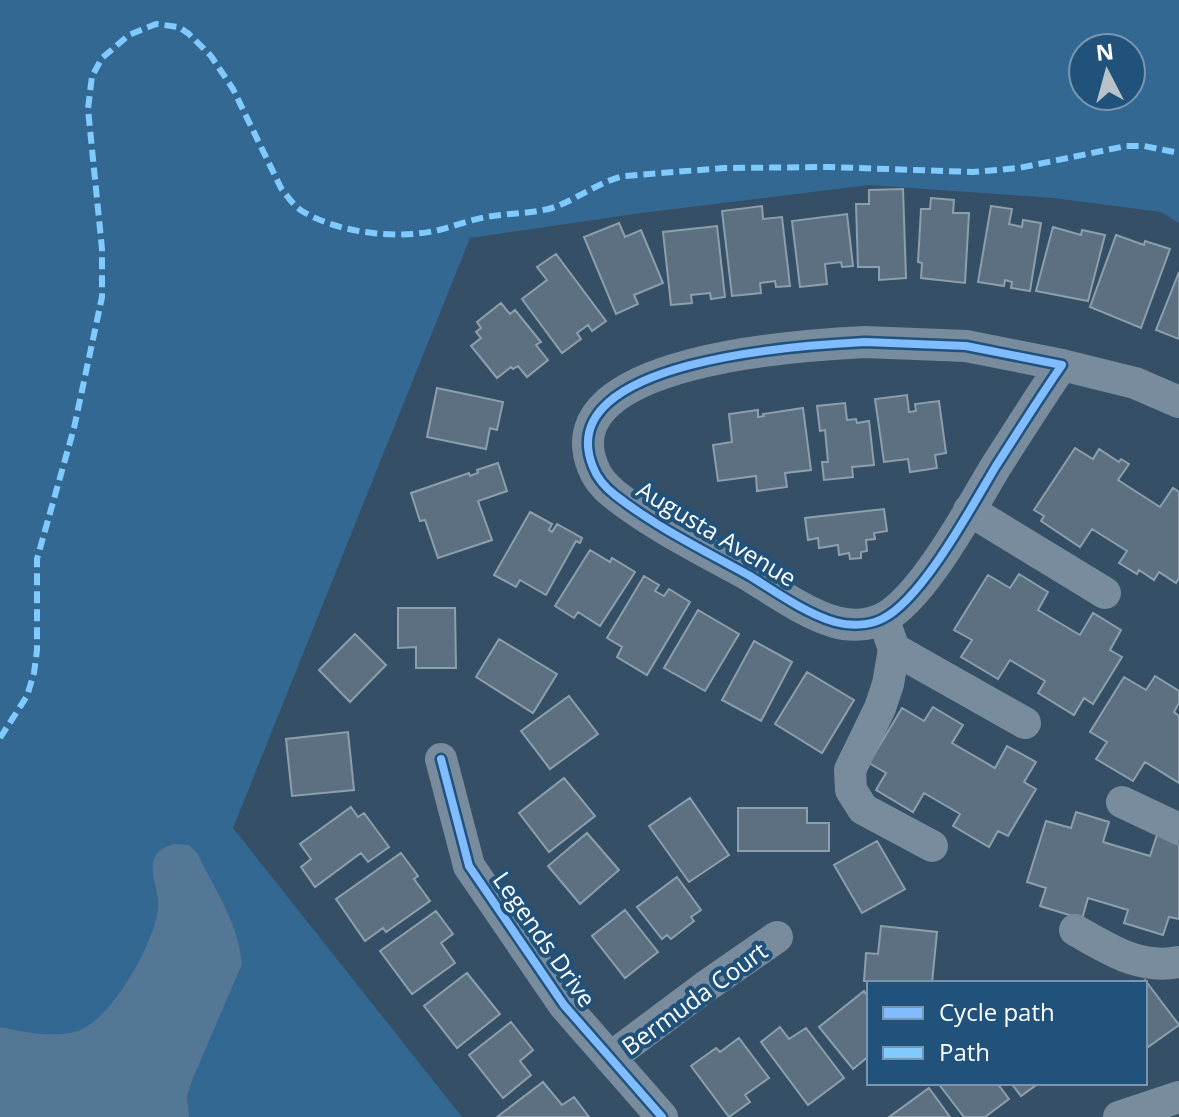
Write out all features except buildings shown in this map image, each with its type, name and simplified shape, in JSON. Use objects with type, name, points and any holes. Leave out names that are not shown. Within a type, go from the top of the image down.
[{"type":"street","name":"Augusta Avenue","points":[[888,634],[826,618],[680,536],[616,495],[599,478],[590,458],[589,438],[600,411],[623,392],[665,372],[725,357],[794,347],[865,342],[934,344],[997,351],[1135,383],[1179,402]]},
{"type":"street","points":[[932,846],[863,809],[851,790],[850,770],[888,684],[888,634],[900,608],[914,593],[1062,365]]},
{"type":"street","points":[[969,510],[1105,593]]},
{"type":"street","points":[[888,634],[1025,723]]},
{"type":"street","name":"Legends Drive","points":[[441,759],[469,866],[564,1005],[662,1117]]},
{"type":"street","points":[[1122,802],[1179,829]]},
{"type":"street","points":[[1075,930],[1122,957],[1147,964],[1179,962]]},
{"type":"street","name":"Bermuda Court","points":[[610,1058],[777,937]]},
{"type":"street","points":[[1119,1117],[1176,1104]]},
{"type":"shaded area","points":[[0,0],[1179,0],[1179,223],[1161,212],[1054,198],[869,185],[470,238],[233,828],[462,1117],[0,1117]]},
{"type":"shaded area","points":[[173,844],[189,845],[197,853],[231,920],[242,964],[193,1078],[187,1096],[189,1117],[0,1117],[0,1027],[37,1034],[65,1034],[88,1026],[101,1015],[128,980],[149,941],[158,908],[154,859]]},
{"type":"marked path","points":[[0,738],[27,696],[34,673],[37,559],[74,428],[102,297],[102,249],[88,109],[92,76],[102,58],[129,35],[156,24],[179,27],[189,34],[211,56],[233,89],[281,188],[293,203],[316,219],[368,232],[423,233],[486,217],[544,210],[624,176],[724,168],[829,167],[973,172],[1019,168],[1126,146],[1179,153]]},
{"type":"cycle path","points":[[865,342],[966,346],[1062,365],[929,573],[897,609],[882,619],[865,624],[846,624],[802,608],[647,518],[612,492],[593,467],[590,431],[608,402],[644,381],[690,365],[741,354],[865,342]]},
{"type":"cycle path","points":[[441,759],[469,866],[564,1005],[662,1117]]}]
